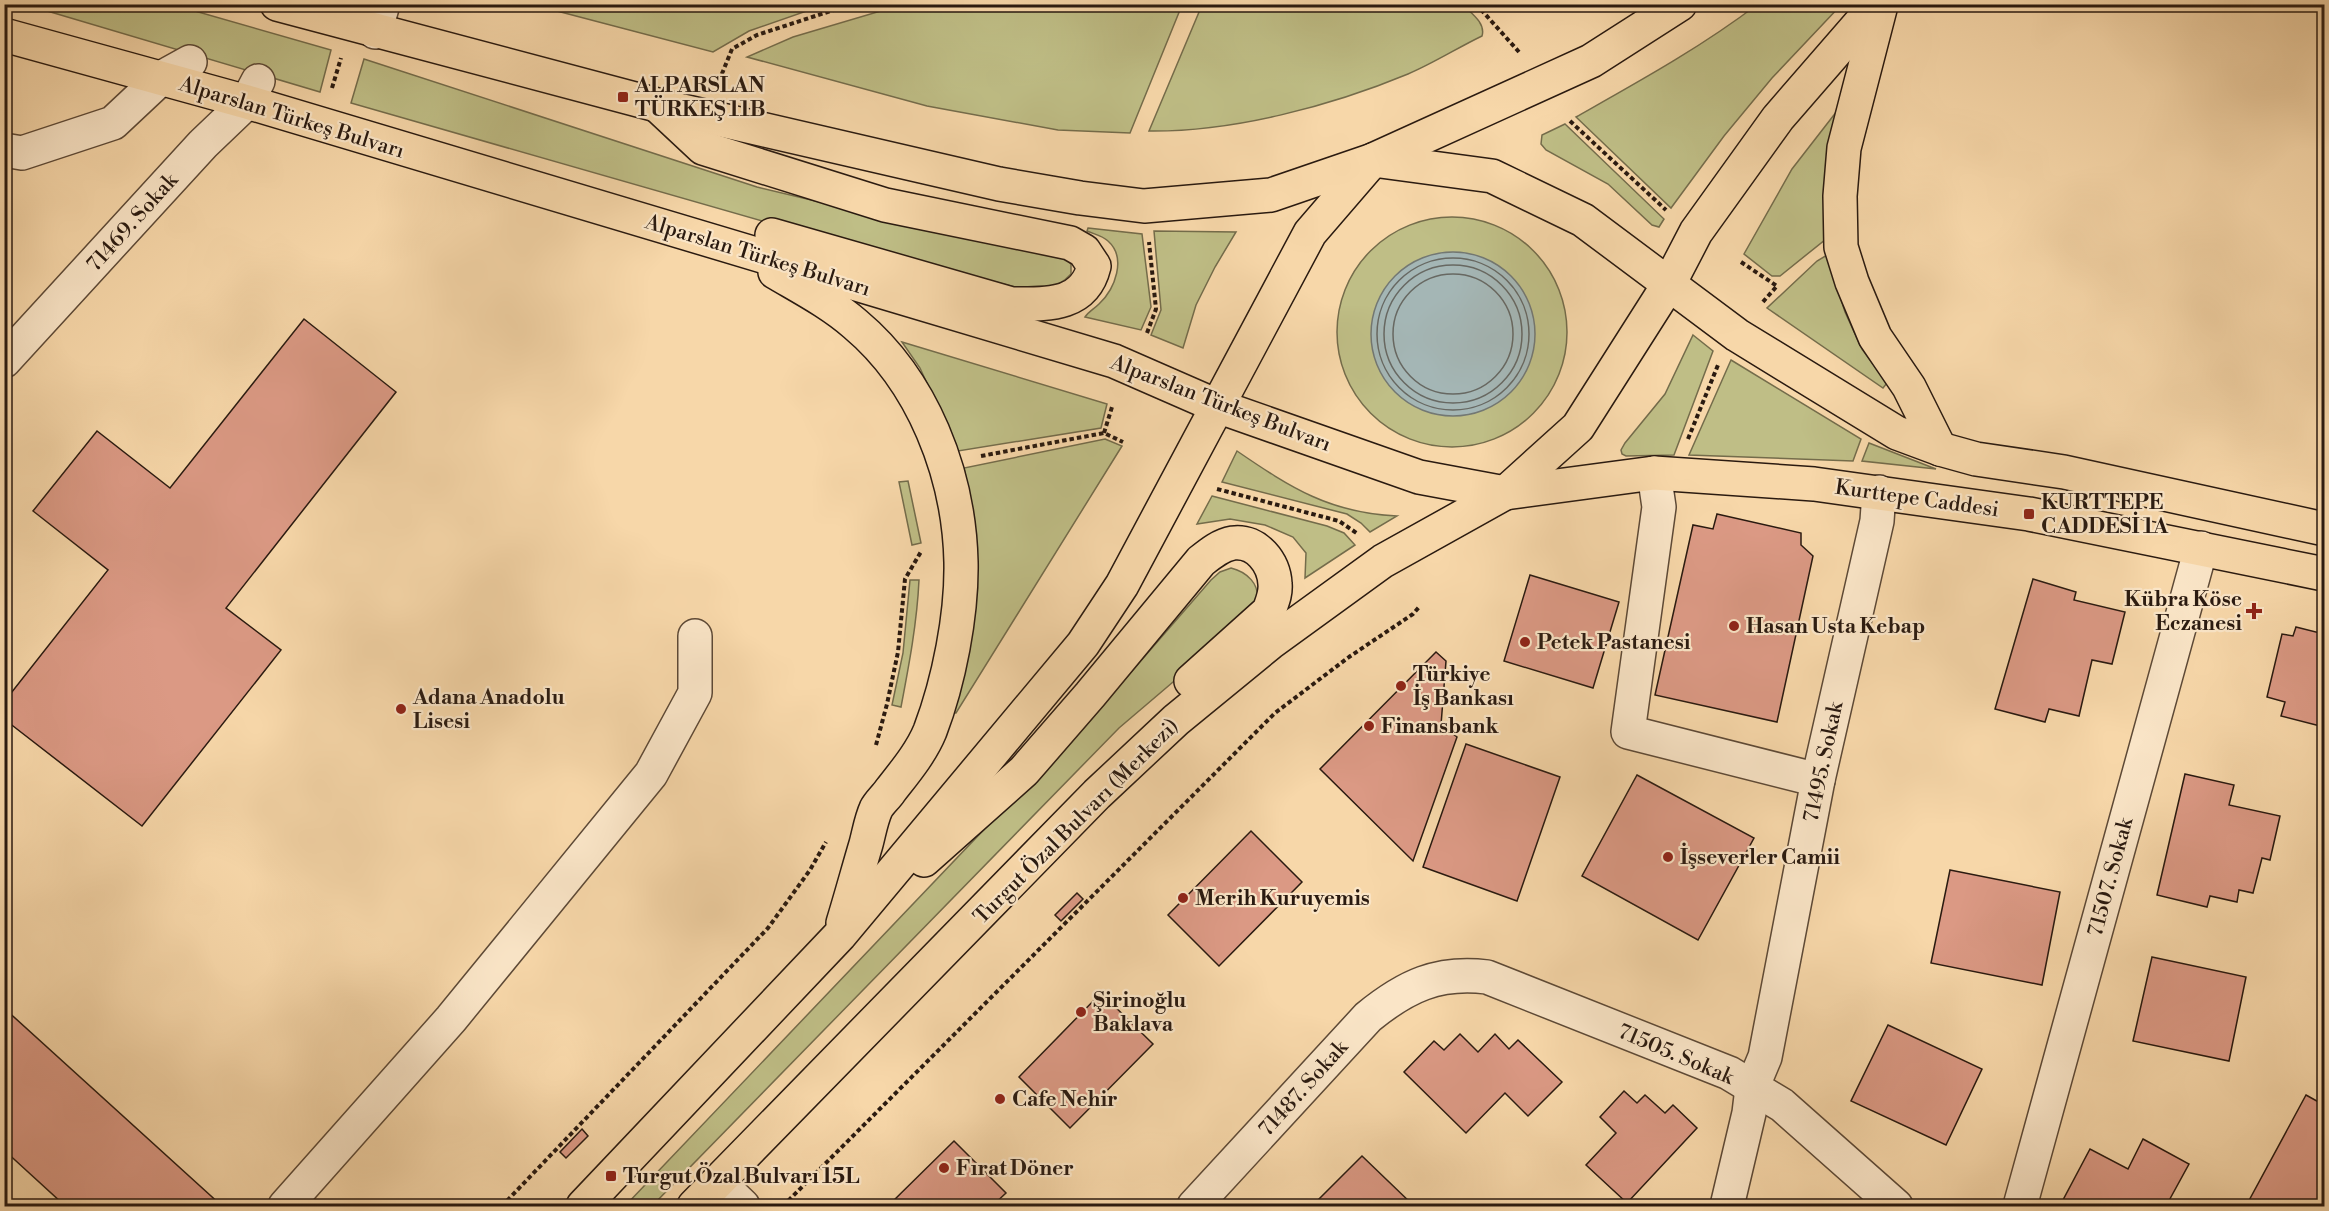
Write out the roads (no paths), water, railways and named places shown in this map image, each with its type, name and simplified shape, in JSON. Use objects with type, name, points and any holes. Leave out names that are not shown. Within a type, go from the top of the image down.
[{"type":"main road","points":[[277,4],[379,18],[657,105],[999,184],[1144,206],[1271,195],[1373,160],[1591,61],[1680,4]]},
{"type":"main road","points":[[1505,493],[1578,427],[1669,284],[1696,232],[1778,118],[1879,4]]},
{"type":"main road","points":[[1879,4],[1844,148],[1840,196],[1841,247],[1852,282],[1875,337],[1909,387],[1940,449]]},
{"type":"main road","points":[[4,12],[190,62],[252,91],[403,130],[1012,304],[1052,304],[1075,296],[1091,279],[1094,266],[1084,251],[1070,243],[885,205],[703,148],[657,105]]},
{"type":"main road","name":"Alparslan Türkeş Bulvarı","points":[[4,35],[161,78],[252,91],[735,248],[1114,361],[1217,406],[1419,477],[1505,493]]},
{"type":"main road","points":[[1373,160],[1492,176],[1583,220],[1737,335],[1897,433],[1976,459],[2064,472],[2325,529]]},
{"type":"main road","points":[[583,1206],[840,936],[1083,644],[1122,585],[1310,232],[1373,160]]},
{"type":"main road","points":[[735,248],[829,304],[856,324],[894,365],[920,402],[933,432],[951,489],[956,516],[961,560],[960,584],[945,683],[929,733],[913,761],[876,810],[840,936]]},
{"type":"main road","name":"Kurttepe Caddesi","points":[[1505,493],[1654,473],[1814,484],[2029,514],[2325,574]]},
{"type":"main road","name":"Turgut Özal Bulvarı (Merkezi)","points":[[694,1206],[1097,794],[1176,720],[1270,643],[1383,561],[1505,493]]},
{"type":"main road","points":[[840,936],[1024,771],[1201,561],[1218,548],[1234,543],[1250,545],[1262,552],[1272,569],[1275,586],[1275,596],[1269,611],[1083,782],[1034,860]]},
{"type":"street","points":[[8,157],[113,123],[161,78],[190,62]]},
{"type":"street","name":"71469. Sokak","points":[[4,361],[252,91]]},
{"type":"street","points":[[1654,473],[1659,507],[1628,732],[1818,780]]},
{"type":"street","name":"71495. Sokak","points":[[1727,1206],[1749,1113],[1752,1088],[1765,1057],[1818,780],[1877,521],[1879,492]]},
{"type":"street","name":"71507. Sokak","points":[[2020,1206],[2201,548]]},
{"type":"street","points":[[285,1206],[451,1019],[651,774],[695,693],[695,636]]},
{"type":"street","name":"71505. Sokak","points":[[1422,982],[1455,975],[1487,977],[1729,1073],[1782,1105],[1896,1206]]},
{"type":"street","name":"71487. Sokak","points":[[1194,1206],[1368,1017],[1384,1004],[1422,982]]},
{"type":"street","points":[[718,1182],[743,1206]]},
{"type":"water","points":[[1453,252],[1469,253],[1485,258],[1499,265],[1511,276],[1522,288],[1529,302],[1534,318],[1534,350],[1529,366],[1522,380],[1511,392],[1499,403],[1485,410],[1469,415],[1453,416],[1437,415],[1421,410],[1407,403],[1395,392],[1384,380],[1377,366],[1372,350],[1371,334],[1372,318],[1377,302],[1384,288],[1395,276],[1407,265],[1421,258],[1437,253]]},
{"type":"place","name":"ALPARSLAN TÜRKEŞ 11B","points":[[623,97]]},
{"type":"place","name":"KURTTEPE CADDESİ 1A","points":[[2029,514]]},
{"type":"place","name":"Kübra Köse Eczanesi","points":[[2254,611]]},
{"type":"place","name":"Hasan Usta Kebap","points":[[1734,626]]},
{"type":"place","name":"Petek Pastanesi","points":[[1525,642]]},
{"type":"place","name":"Türkiye İş Bankası","points":[[1401,686]]},
{"type":"place","name":"Adana Anadolu Lisesi","points":[[401,709]]},
{"type":"place","name":"Finansbank","points":[[1369,726]]},
{"type":"place","name":"İşseverler Camii","points":[[1668,857]]},
{"type":"place","name":"Merih Kuruyemis","points":[[1183,898]]},
{"type":"place","name":"Şirinoğlu Baklava","points":[[1081,1012]]},
{"type":"place","name":"Cafe Nehir","points":[[1000,1099]]},
{"type":"place","name":"Fırat Döner","points":[[944,1168]]},
{"type":"place","name":"Turgut Özal Bulvarı 15L","points":[[611,1176]]}]
